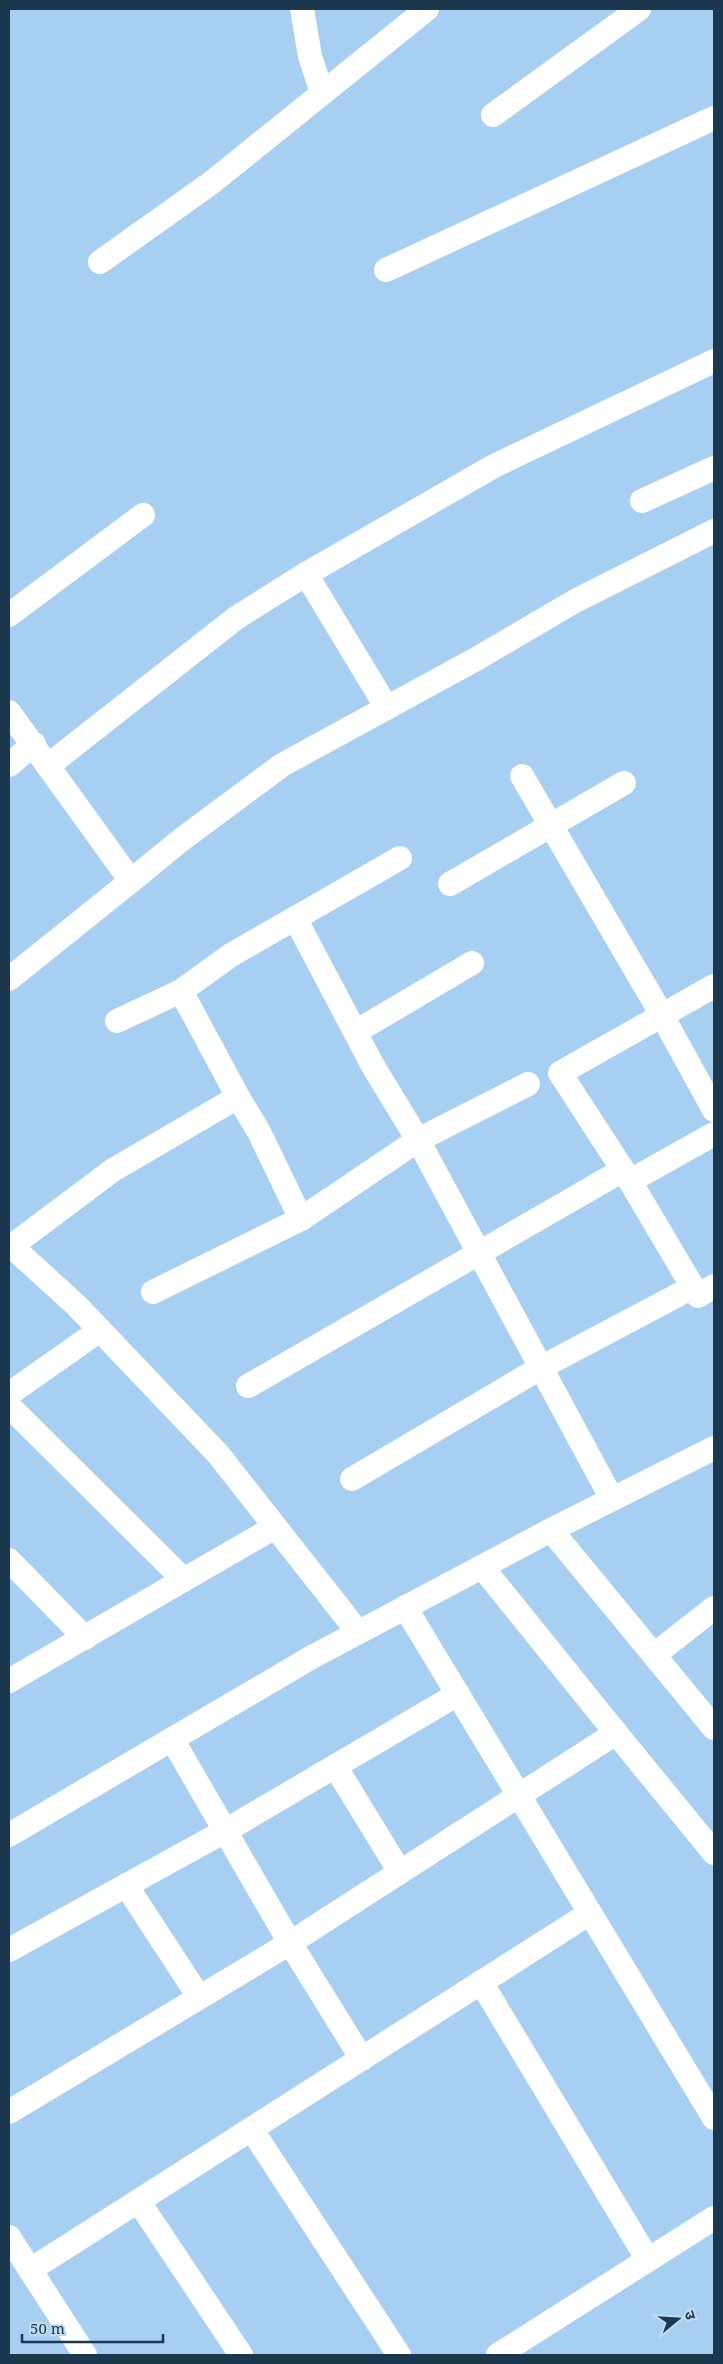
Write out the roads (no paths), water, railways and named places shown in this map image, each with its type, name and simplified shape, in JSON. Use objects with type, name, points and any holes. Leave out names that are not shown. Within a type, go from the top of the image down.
[{"type":"street","points":[[302,9],[310,56],[322,93]]},
{"type":"street","points":[[100,262],[211,183],[427,9]]},
{"type":"street","points":[[493,115],[638,9]]},
{"type":"street","points":[[386,270],[714,118]]},
{"type":"street","points":[[49,765],[236,618],[306,574],[494,466],[714,361]]},
{"type":"street","points":[[642,501],[714,468]]},
{"type":"street","points":[[9,615],[143,515]]},
{"type":"street","points":[[9,979],[181,840],[282,765],[478,658],[575,601],[714,531]]},
{"type":"street","points":[[306,574],[387,708]]},
{"type":"street","points":[[9,712],[132,881]]},
{"type":"street","points":[[9,764],[34,744]]},
{"type":"street","points":[[522,776],[662,1016],[714,1110]]},
{"type":"street","points":[[450,884],[550,824],[624,783]]},
{"type":"street","points":[[117,1021],[181,991],[231,955],[400,858]]},
{"type":"street","points":[[295,918],[374,1066],[418,1140],[542,1367],[612,1499]]},
{"type":"street","points":[[356,1031],[472,964]]},
{"type":"street","points":[[352,1479],[542,1367],[704,1287],[627,1176],[560,1073],[714,986]]},
{"type":"street","points":[[181,991],[259,1132],[301,1219]]},
{"type":"street","points":[[153,1292],[301,1219],[418,1140],[528,1084]]},
{"type":"street","points":[[238,1097],[113,1170],[9,1246],[77,1306],[218,1454],[358,1632]]},
{"type":"street","points":[[248,1386],[479,1253],[627,1176],[714,1134]]},
{"type":"street","points":[[9,1394],[100,1330]]},
{"type":"street","points":[[9,1406],[183,1579]]},
{"type":"street","points":[[9,1836],[312,1657],[358,1632],[612,1499],[712,1454]]},
{"type":"street","points":[[9,1681],[275,1527]]},
{"type":"street","points":[[551,1530],[714,1728]]},
{"type":"street","points":[[9,1560],[85,1638]]},
{"type":"street","points":[[482,1567],[714,1853]]},
{"type":"street","points":[[405,1607],[714,2118]]},
{"type":"street","points":[[654,1655],[714,1608]]},
{"type":"street","points":[[9,1950],[225,1831],[458,1694]]},
{"type":"street","points":[[9,2112],[290,1943],[616,1733]]},
{"type":"street","points":[[172,1739],[290,1943],[362,2059]]},
{"type":"street","points":[[335,1766],[400,1872]]},
{"type":"street","points":[[126,1885],[200,1997]]},
{"type":"street","points":[[85,2355],[17,2255],[138,2202],[590,1913]]},
{"type":"street","points":[[481,1982],[648,2260]]},
{"type":"street","points":[[252,2130],[399,2355]]},
{"type":"street","points":[[138,2202],[241,2355]]},
{"type":"street","points":[[498,2355],[714,2218]]}]
